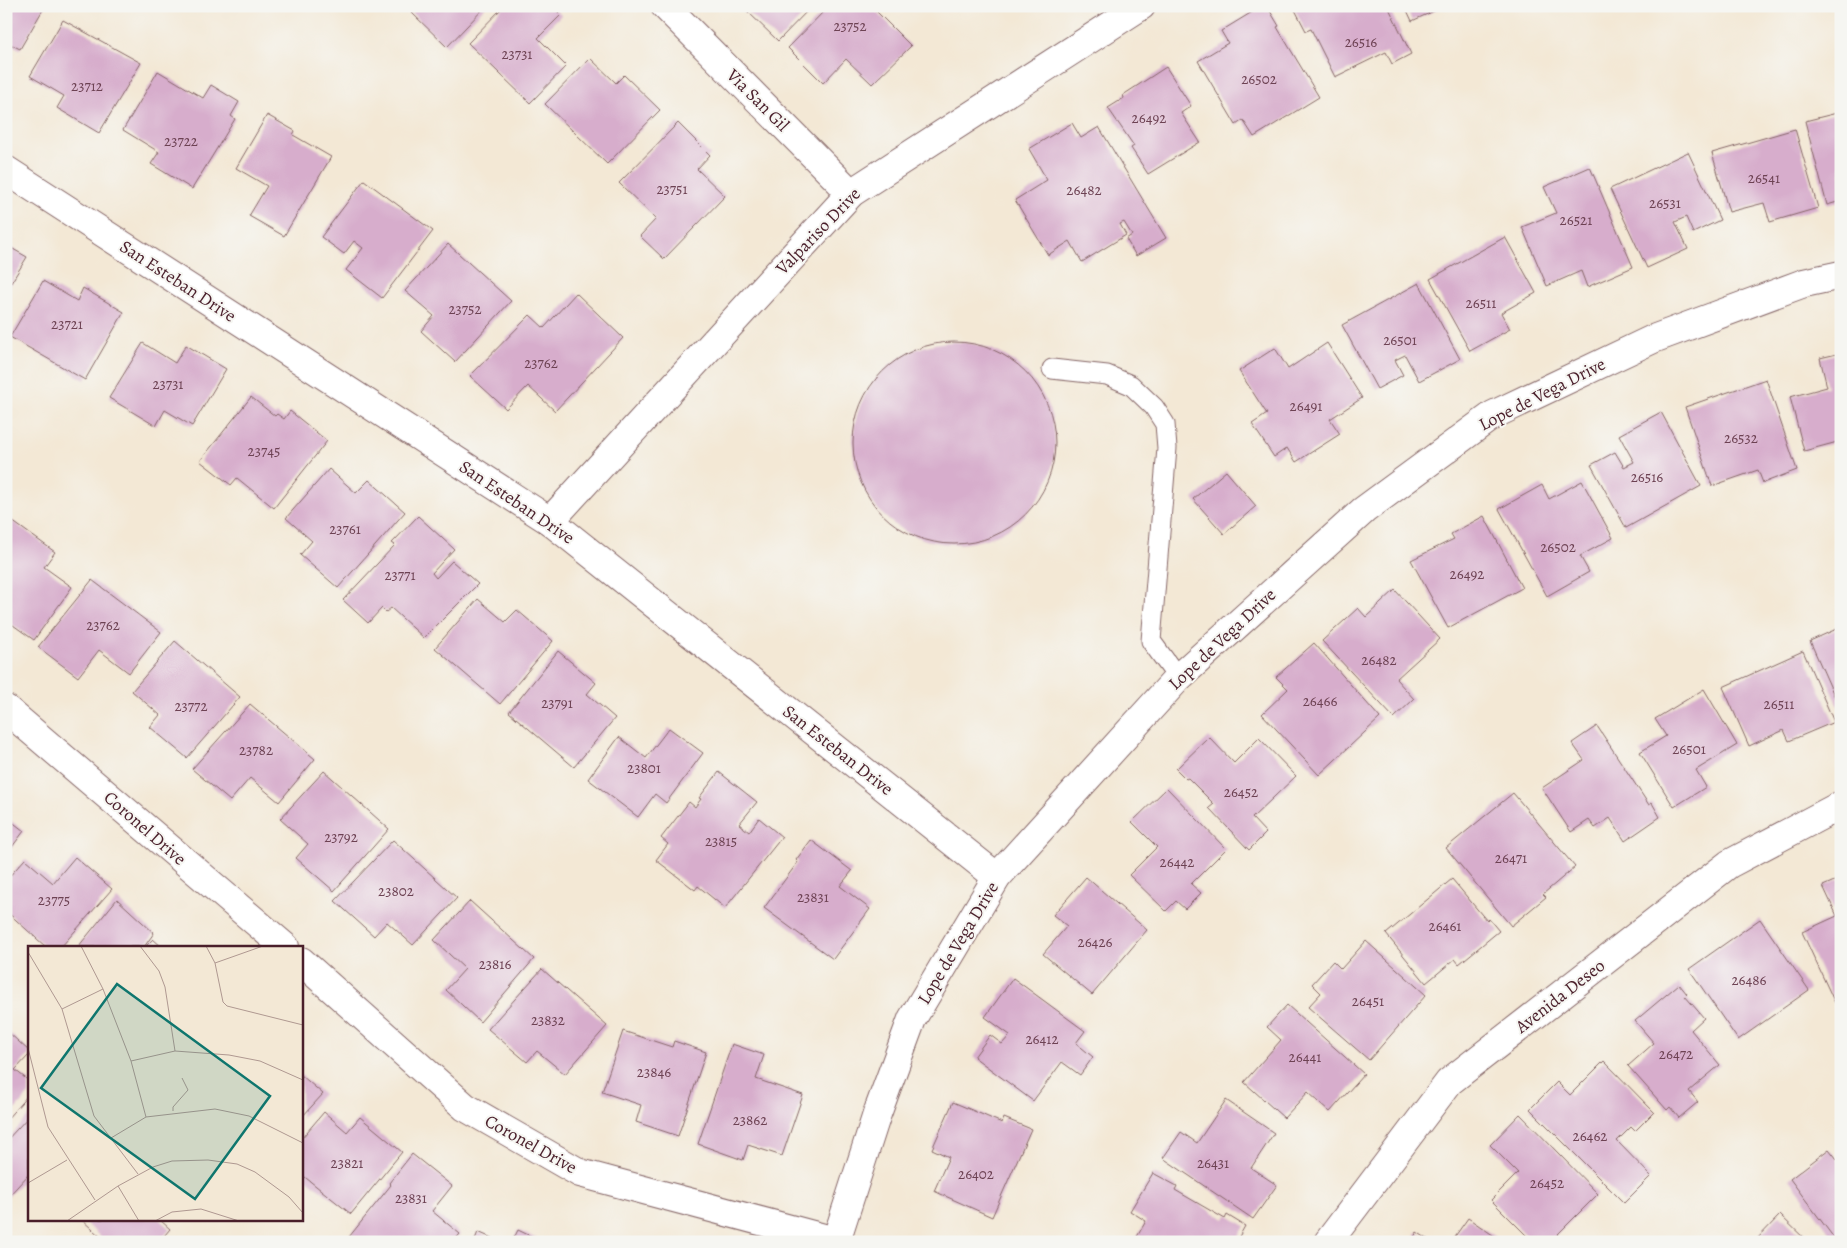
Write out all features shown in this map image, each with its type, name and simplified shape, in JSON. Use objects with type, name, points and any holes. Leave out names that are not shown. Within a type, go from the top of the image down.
[{"type":"street","name":"Via San Gil","points":[[665,6],[851,193]]},
{"type":"street","name":"Valpariso Drive","points":[[550,521],[851,193],[1140,6]]},
{"type":"street","name":"San Esteban Drive","points":[[6,170],[550,521],[998,877]]},
{"type":"street","name":"Lope de Vega Drive","points":[[838,1241],[877,1114],[912,1019],[998,877],[1178,678],[1364,510],[1493,415],[1653,338],[1804,284],[1841,274]]},
{"type":"street","name":"Coronel Drive","points":[[6,709],[284,946]]},
{"type":"street","name":"Avenida Deseo","points":[[1328,1242],[1450,1082],[1729,864],[1841,805]]},
{"type":"street","name":"Coronel Drive","points":[[302,962],[466,1107],[580,1173],[838,1241]]},
{"type":"lane","points":[[1052,369],[1107,375],[1131,386],[1154,408],[1165,424],[1166,448],[1151,641],[1178,678]]},
{"type":"building","points":[[6,6],[45,6],[20,49],[6,42]]},
{"type":"building","points":[[419,6],[486,6],[447,47],[412,13]]},
{"type":"building","points":[[504,6],[552,6],[561,15],[538,38],[566,66],[530,103],[468,43]]},
{"type":"building","points":[[746,6],[812,6],[778,41],[744,8]]},
{"type":"building","points":[[829,6],[871,6],[911,46],[872,84],[846,59],[823,83],[788,48]]},
{"type":"building","points":[[1262,6],[1267,6],[1279,26],[1277,27],[1319,97],[1254,137],[1243,120],[1236,125],[1198,61],[1228,43],[1221,31]]},
{"type":"building","points":[[1293,6],[1388,6],[1411,54],[1392,64],[1386,52],[1335,77],[1311,29],[1306,31]]},
{"type":"building","points":[[1405,6],[1445,6],[1412,21]]},
{"type":"building","points":[[63,20],[141,63],[99,133],[57,108],[64,96],[30,76]]},
{"type":"building","points":[[590,58],[616,83],[624,75],[660,110],[607,164],[545,104]]},
{"type":"building","points":[[1166,67],[1191,106],[1181,113],[1200,142],[1148,174],[1131,148],[1134,146],[1108,108],[1124,98],[1123,95]]},
{"type":"building","points":[[158,71],[203,98],[211,85],[239,102],[231,116],[235,119],[192,189],[151,164],[159,152],[123,130]]},
{"type":"building","points":[[1841,112],[1841,201],[1827,205],[1805,121]]},
{"type":"building","points":[[267,115],[295,131],[293,135],[331,157],[284,236],[249,216],[267,186],[236,168]]},
{"type":"building","points":[[678,123],[710,155],[697,169],[725,196],[664,259],[640,236],[656,219],[619,183]]},
{"type":"building","points":[[1072,123],[1081,138],[1099,127],[1166,238],[1136,256],[1126,239],[1132,235],[1124,222],[1120,224],[1126,235],[1082,262],[1070,241],[1048,255],[1015,200],[1047,180],[1029,149]]},
{"type":"building","points":[[1795,129],[1818,208],[1770,222],[1764,203],[1729,212],[1712,153]]},
{"type":"building","points":[[1688,152],[1720,220],[1693,233],[1686,217],[1675,222],[1688,249],[1647,268],[1610,189]]},
{"type":"building","points":[[1590,167],[1633,267],[1587,287],[1581,271],[1547,286],[1522,227],[1556,213],[1544,187]]},
{"type":"building","points":[[364,180],[433,231],[382,298],[346,270],[363,248],[354,241],[344,254],[321,237]]},
{"type":"building","points":[[1505,237],[1536,293],[1501,313],[1510,329],[1470,351],[1430,279]]},
{"type":"building","points":[[448,244],[511,301],[455,362],[421,331],[434,316],[405,291]]},
{"type":"building","points":[[6,245],[27,257],[6,291]]},
{"type":"building","points":[[43,281],[77,301],[83,288],[124,312],[85,380],[10,337]]},
{"type":"building","points":[[1419,283],[1460,359],[1419,381],[1405,355],[1395,360],[1403,375],[1377,389],[1342,325]]},
{"type":"building","points":[[576,293],[623,338],[555,411],[528,386],[506,409],[470,376],[530,315],[544,328]]},
{"type":"building","points":[[944,342],[964,342],[993,349],[1026,371],[1048,404],[1055,433],[1055,453],[1048,482],[1026,515],[993,537],[964,544],[944,544],[915,537],[882,515],[860,482],[853,453],[853,433],[860,404],[882,371],[915,349]]},
{"type":"building","points":[[143,343],[175,363],[186,345],[226,369],[192,426],[165,410],[156,426],[109,398]]},
{"type":"building","points":[[1327,343],[1362,398],[1330,419],[1340,434],[1296,462],[1287,448],[1274,457],[1252,424],[1267,414],[1239,371],[1275,348],[1288,369]]},
{"type":"building","points":[[1841,353],[1841,441],[1804,451],[1790,397],[1827,387],[1820,358]]},
{"type":"building","points":[[1766,379],[1797,470],[1763,483],[1758,470],[1712,486],[1685,407]]},
{"type":"building","points":[[251,397],[275,416],[277,414],[284,419],[290,411],[327,441],[274,508],[237,478],[231,485],[200,461]]},
{"type":"building","points":[[1661,412],[1701,486],[1626,528],[1591,465],[1615,452],[1624,467],[1634,462],[1619,435]]},
{"type":"building","points":[[329,469],[356,493],[369,480],[405,512],[338,588],[300,555],[312,541],[286,518]]},
{"type":"building","points":[[1226,471],[1256,506],[1224,534],[1193,499]]},
{"type":"building","points":[[1582,481],[1613,538],[1580,556],[1589,572],[1547,596],[1499,509],[1542,485],[1549,499]]},
{"type":"building","points":[[418,516],[454,549],[432,573],[436,578],[452,561],[478,584],[424,638],[391,608],[386,612],[382,608],[368,623],[343,600],[395,545],[392,543]]},
{"type":"building","points":[[1484,516],[1522,588],[1448,628],[1411,560],[1454,539],[1451,534]]},
{"type":"building","points":[[12,521],[55,552],[44,567],[72,587],[34,640],[6,620],[6,529]]},
{"type":"building","points":[[92,580],[161,632],[129,673],[99,650],[78,677],[38,647]]},
{"type":"building","points":[[1395,590],[1440,639],[1396,679],[1414,699],[1394,718],[1322,641],[1358,608],[1366,617]]},
{"type":"building","points":[[478,599],[505,622],[517,610],[553,641],[500,704],[435,648]]},
{"type":"building","points":[[1841,627],[1841,711],[1810,641]]},
{"type":"building","points":[[175,641],[240,697],[187,758],[150,727],[160,715],[132,691]]},
{"type":"building","points":[[1314,643],[1380,718],[1319,775],[1262,714],[1288,689],[1276,677]]},
{"type":"building","points":[[558,651],[596,683],[587,694],[615,718],[574,767],[509,712]]},
{"type":"building","points":[[1803,651],[1834,722],[1789,741],[1784,730],[1749,746],[1723,687]]},
{"type":"building","points":[[1704,689],[1737,745],[1696,770],[1706,787],[1674,807],[1640,752],[1666,736],[1655,719]]},
{"type":"building","points":[[250,704],[315,759],[279,802],[250,778],[230,801],[192,769]]},
{"type":"building","points":[[1597,726],[1649,805],[1652,803],[1660,817],[1625,841],[1610,818],[1595,828],[1589,820],[1571,832],[1542,788],[1584,760],[1572,743]]},
{"type":"building","points":[[669,728],[703,753],[666,803],[655,794],[638,817],[588,779],[619,737],[646,758]]},
{"type":"building","points":[[1209,737],[1234,763],[1259,738],[1296,776],[1252,818],[1266,833],[1249,850],[1209,808],[1214,804],[1188,778],[1186,779],[1176,769]]},
{"type":"building","points":[[324,771],[389,829],[334,891],[296,858],[308,844],[280,819]]},
{"type":"building","points":[[719,772],[757,802],[739,824],[749,832],[759,818],[782,837],[725,908],[698,886],[695,890],[656,860],[668,844],[661,838],[689,802],[695,807],[701,799],[699,798]]},
{"type":"building","points":[[1167,788],[1226,849],[1191,884],[1201,893],[1185,909],[1176,901],[1166,911],[1129,875],[1157,847],[1132,822]]},
{"type":"building","points":[[1513,793],[1575,867],[1543,894],[1546,897],[1511,926],[1446,848]]},
{"type":"building","points":[[6,817],[24,831],[6,855]]},
{"type":"building","points":[[393,840],[457,898],[413,945],[387,922],[374,936],[335,901]]},
{"type":"building","points":[[811,840],[852,871],[840,886],[870,909],[833,959],[764,908],[798,862],[796,860]]},
{"type":"building","points":[[75,857],[112,889],[62,946],[45,946],[6,911],[6,880],[25,859],[53,883]]},
{"type":"building","points":[[1086,877],[1147,930],[1092,995],[1043,954],[1067,926],[1053,915]]},
{"type":"building","points":[[1841,878],[1841,1000],[1835,1003],[1802,932],[1837,916],[1823,886]]},
{"type":"building","points":[[1452,879],[1487,921],[1489,919],[1499,931],[1459,964],[1455,959],[1426,983],[1386,934]]},
{"type":"building","points":[[117,899],[154,933],[145,946],[79,946]]},
{"type":"building","points":[[470,901],[534,959],[480,1022],[446,990],[465,969],[434,940]]},
{"type":"building","points":[[1760,919],[1809,990],[1738,1040],[1689,969]]},
{"type":"building","points":[[153,939],[161,946],[146,946]]},
{"type":"building","points":[[1366,941],[1426,995],[1369,1060],[1308,1007],[1321,993],[1312,984],[1333,961],[1341,969]]},
{"type":"building","points":[[542,969],[607,1026],[565,1074],[537,1051],[527,1062],[488,1029]]},
{"type":"building","points":[[1013,978],[1085,1031],[1076,1043],[1093,1057],[1080,1075],[1062,1062],[1033,1101],[974,1057],[990,1035],[1002,1044],[1010,1035],[985,1017]]},
{"type":"building","points":[[1679,984],[1687,994],[1685,996],[1704,1018],[1691,1030],[1720,1065],[1689,1091],[1698,1102],[1679,1118],[1670,1107],[1667,1110],[1628,1066],[1654,1043],[1635,1021]]},
{"type":"building","points":[[1287,1005],[1364,1074],[1330,1112],[1308,1092],[1284,1118],[1244,1082],[1281,1040],[1267,1027]]},
{"type":"building","points":[[623,1031],[672,1047],[674,1041],[706,1052],[678,1136],[636,1122],[641,1105],[602,1092]]},
{"type":"building","points":[[8,1032],[28,1050],[28,1056],[15,1070],[28,1080],[28,1095],[6,1120]]},
{"type":"building","points":[[732,1044],[764,1055],[756,1079],[803,1095],[782,1156],[748,1145],[743,1160],[698,1144]]},
{"type":"building","points":[[1604,1061],[1654,1112],[1635,1131],[1631,1127],[1617,1141],[1651,1176],[1624,1203],[1530,1109],[1557,1082],[1570,1095]]},
{"type":"building","points":[[302,1076],[323,1094],[302,1117]]},
{"type":"building","points":[[1226,1100],[1274,1133],[1251,1168],[1277,1185],[1253,1219],[1163,1158],[1181,1132],[1197,1143]]},
{"type":"building","points":[[953,1102],[1002,1123],[1004,1118],[1031,1129],[992,1217],[934,1191],[949,1157],[932,1149]]},
{"type":"building","points":[[324,1112],[347,1132],[360,1117],[402,1152],[351,1214],[302,1175],[302,1138]]},
{"type":"building","points":[[1520,1114],[1598,1194],[1550,1242],[1533,1242],[1491,1200],[1518,1173],[1490,1145]]},
{"type":"building","points":[[28,1117],[28,1175],[6,1199],[6,1141]]},
{"type":"building","points":[[1829,1149],[1841,1164],[1841,1242],[1837,1242],[1790,1179]]},
{"type":"building","points":[[412,1154],[452,1186],[432,1211],[460,1234],[453,1242],[355,1242],[349,1237],[391,1185],[389,1183]]},
{"type":"building","points":[[1153,1173],[1177,1186],[1175,1190],[1225,1219],[1227,1215],[1245,1226],[1236,1242],[1134,1242],[1146,1221],[1130,1211]]},
{"type":"building","points":[[1780,1215],[1808,1242],[1754,1242]]},
{"type":"building","points":[[1468,1218],[1503,1242],[1451,1242]]},
{"type":"building","points":[[82,1220],[160,1220],[170,1229],[159,1242],[103,1242],[104,1240]]},
{"type":"building","points":[[518,1230],[543,1242],[512,1242]]},
{"type":"building","points":[[478,1232],[501,1242],[474,1242]]},
{"type":"building","points":[[1417,1232],[1432,1242],[1411,1242]]}]
